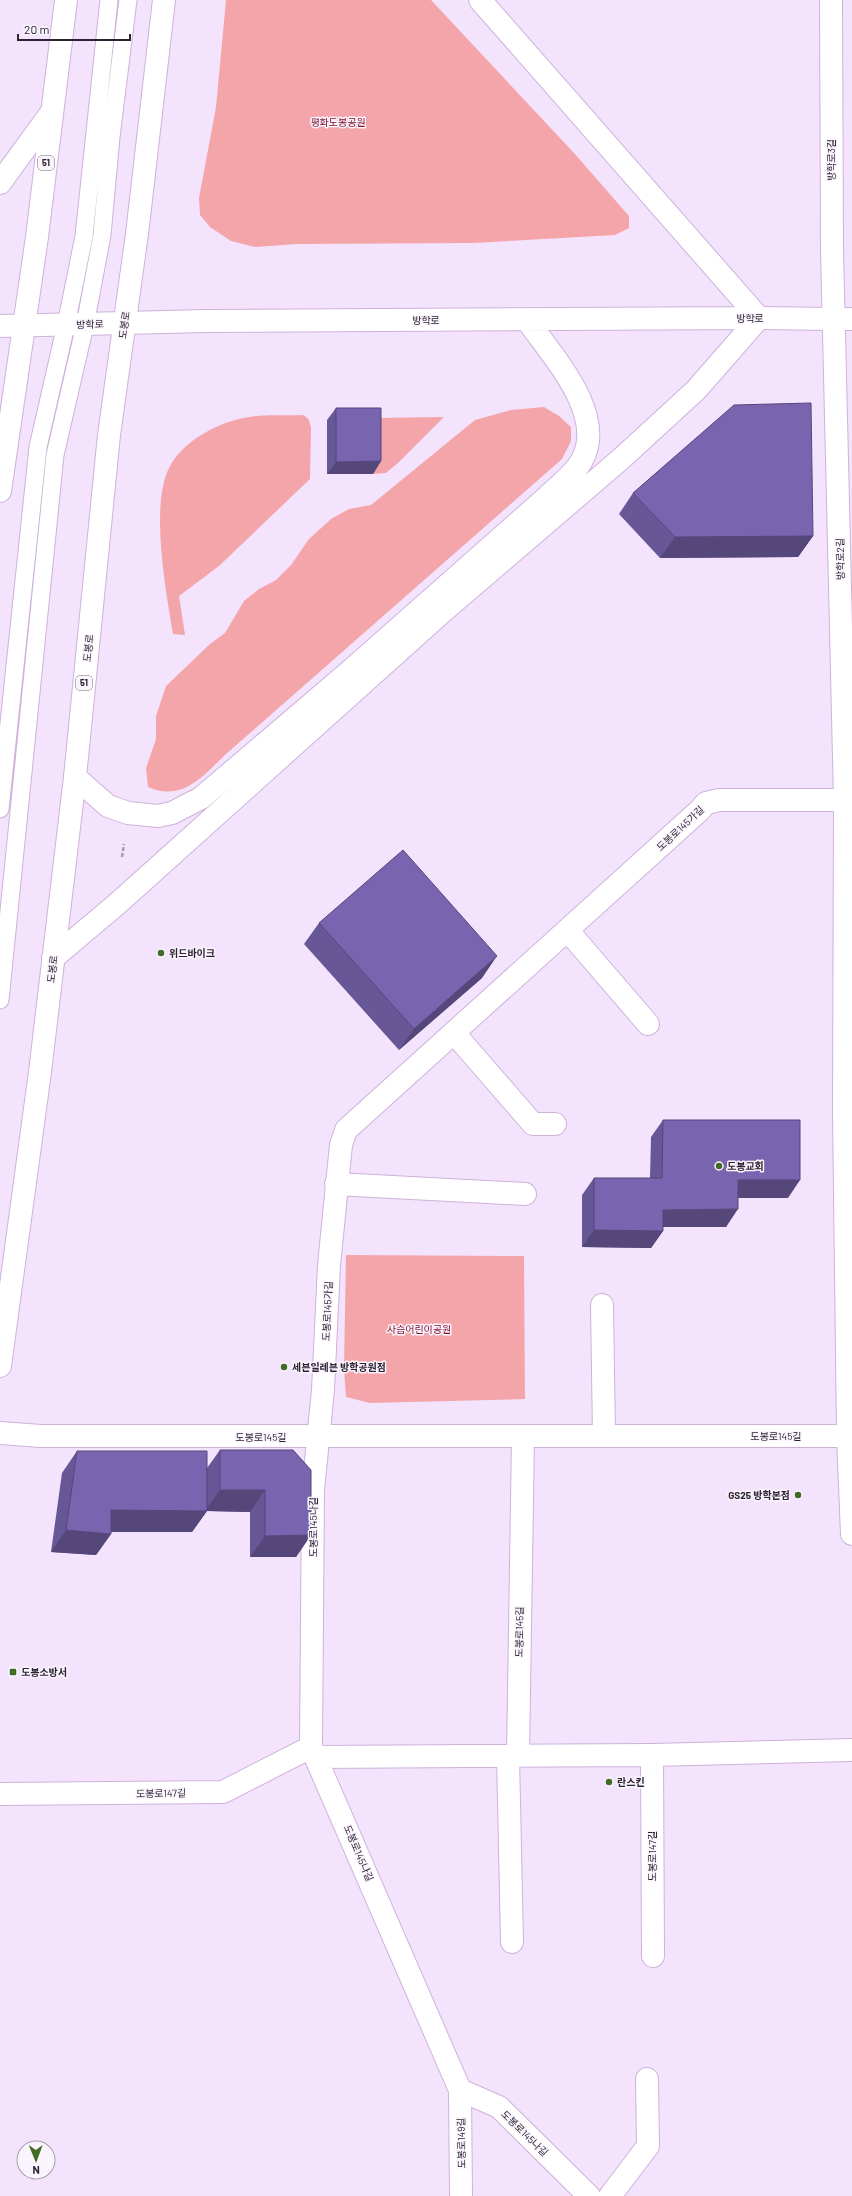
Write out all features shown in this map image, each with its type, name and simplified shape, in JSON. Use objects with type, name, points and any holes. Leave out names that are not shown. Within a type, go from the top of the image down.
[{"type":"street","name":"51","points":[[0,491],[37,237],[66,0]]},
{"type":"street","name":"도봉로","points":[[0,1366],[40,1072],[75,777],[109,436],[137,234],[164,0]]},
{"type":"street","points":[[53,958],[117,904],[440,614],[622,458],[696,390],[759,318],[480,0]]},
{"type":"street","name":"방학로3길","points":[[831,0],[843,319]]},
{"type":"street","points":[[0,183],[51,113]]},
{"type":"street","name":"방학로","points":[[0,326],[124,323],[759,318],[843,319]]},
{"type":"street","name":"방학로2길","points":[[843,319],[849,800],[848,1112],[852,1534]]},
{"type":"street","points":[[75,777],[108,806],[128,813],[158,816],[172,813],[201,798],[349,672],[565,479],[582,460],[589,439],[588,417],[577,393],[527,320]]},
{"type":"street","name":"도봉로145가길","points":[[318,1437],[323,1390],[329,1265],[336,1184],[341,1145],[346,1130],[568,931],[706,803],[719,800],[849,800]]},
{"type":"street","points":[[568,931],[648,1024]]},
{"type":"street","points":[[454,1033],[533,1124],[555,1124]]},
{"type":"street","points":[[336,1184],[525,1194]]},
{"type":"street","points":[[602,1305],[604,1436]]},
{"type":"street","name":"도봉로145길","points":[[0,1433],[41,1436],[318,1437],[850,1436]]},
{"type":"street","name":"도봉로145나길","points":[[318,1437],[313,1490],[314,1752],[460,2090],[499,2107],[589,2196]]},
{"type":"street","name":"도봉로145길","points":[[513,1756],[522,1437]]},
{"type":"street","name":"도봉로147길","points":[[0,1794],[223,1792],[314,1752],[513,1756],[652,1755],[852,1750]]},
{"type":"street","name":"도봉로147길","points":[[652,1755],[653,1956]]},
{"type":"street","points":[[512,1942],[513,1756]]},
{"type":"street","points":[[610,2196],[648,2146],[647,2079]]},
{"type":"street","name":"도봉로149길","points":[[460,2090],[461,2196]]},
{"type":"lane","points":[[0,1000],[55,455],[76,325],[109,0]]},
{"type":"lane","points":[[0,809],[38,447],[102,235],[111,137],[128,0]]},
{"type":"green space","name":"평화도봉공원","points":[[226,0],[431,0],[574,153],[629,216],[629,228],[615,235],[473,243],[297,244],[255,247],[231,241],[210,227],[200,215],[199,198],[216,107]]},
{"type":"green space","points":[[544,407],[559,416],[571,427],[571,441],[562,459],[226,754],[209,771],[192,784],[182,789],[160,791],[148,787],[146,768],[156,739],[156,716],[166,686],[210,644],[225,633],[244,601],[259,589],[276,580],[291,565],[309,539],[331,519],[349,509],[371,505],[475,420],[511,410]]},
{"type":"green space","points":[[304,415],[309,420],[311,428],[310,479],[219,566],[179,596],[185,635],[173,634],[161,550],[160,526],[163,484],[169,468],[175,458],[192,441],[226,423],[256,416]]},
{"type":"green space","points":[[444,417],[386,473],[373,474],[372,418]]},
{"type":"green space","name":"사슴어린이공원","points":[[346,1255],[524,1256],[525,1399],[370,1403],[346,1397],[344,1369]]},
{"type":"building","points":[[811,403],[813,536],[675,537],[633,493],[734,405]]},
{"type":"building","points":[[336,408],[381,408],[381,461],[336,462]]},
{"type":"building","points":[[403,850],[497,956],[414,1029],[319,923]]},
{"type":"building","name":"도봉교회","points":[[663,1120],[800,1120],[800,1180],[738,1180],[738,1209],[663,1210],[663,1231],[594,1230],[594,1178],[662,1178]]},
{"type":"building","points":[[220,1450],[293,1450],[311,1470],[311,1535],[265,1536],[265,1490],[220,1490]]},
{"type":"building","points":[[77,1451],[207,1451],[207,1511],[111,1510],[111,1534],[66,1530]]},
{"type":"place","name":"위드바이크","points":[[161,953]]},
{"type":"place","name":"도봉교회","points":[[719,1166]]},
{"type":"place","name":"세븐일레븐 방학공원점","points":[[284,1367]]},
{"type":"place","name":"GS25 방학본점","points":[[798,1495]]},
{"type":"place","name":"도봉소방서","points":[[13,1672]]},
{"type":"place","name":"란스킨","points":[[609,1782]]}]
